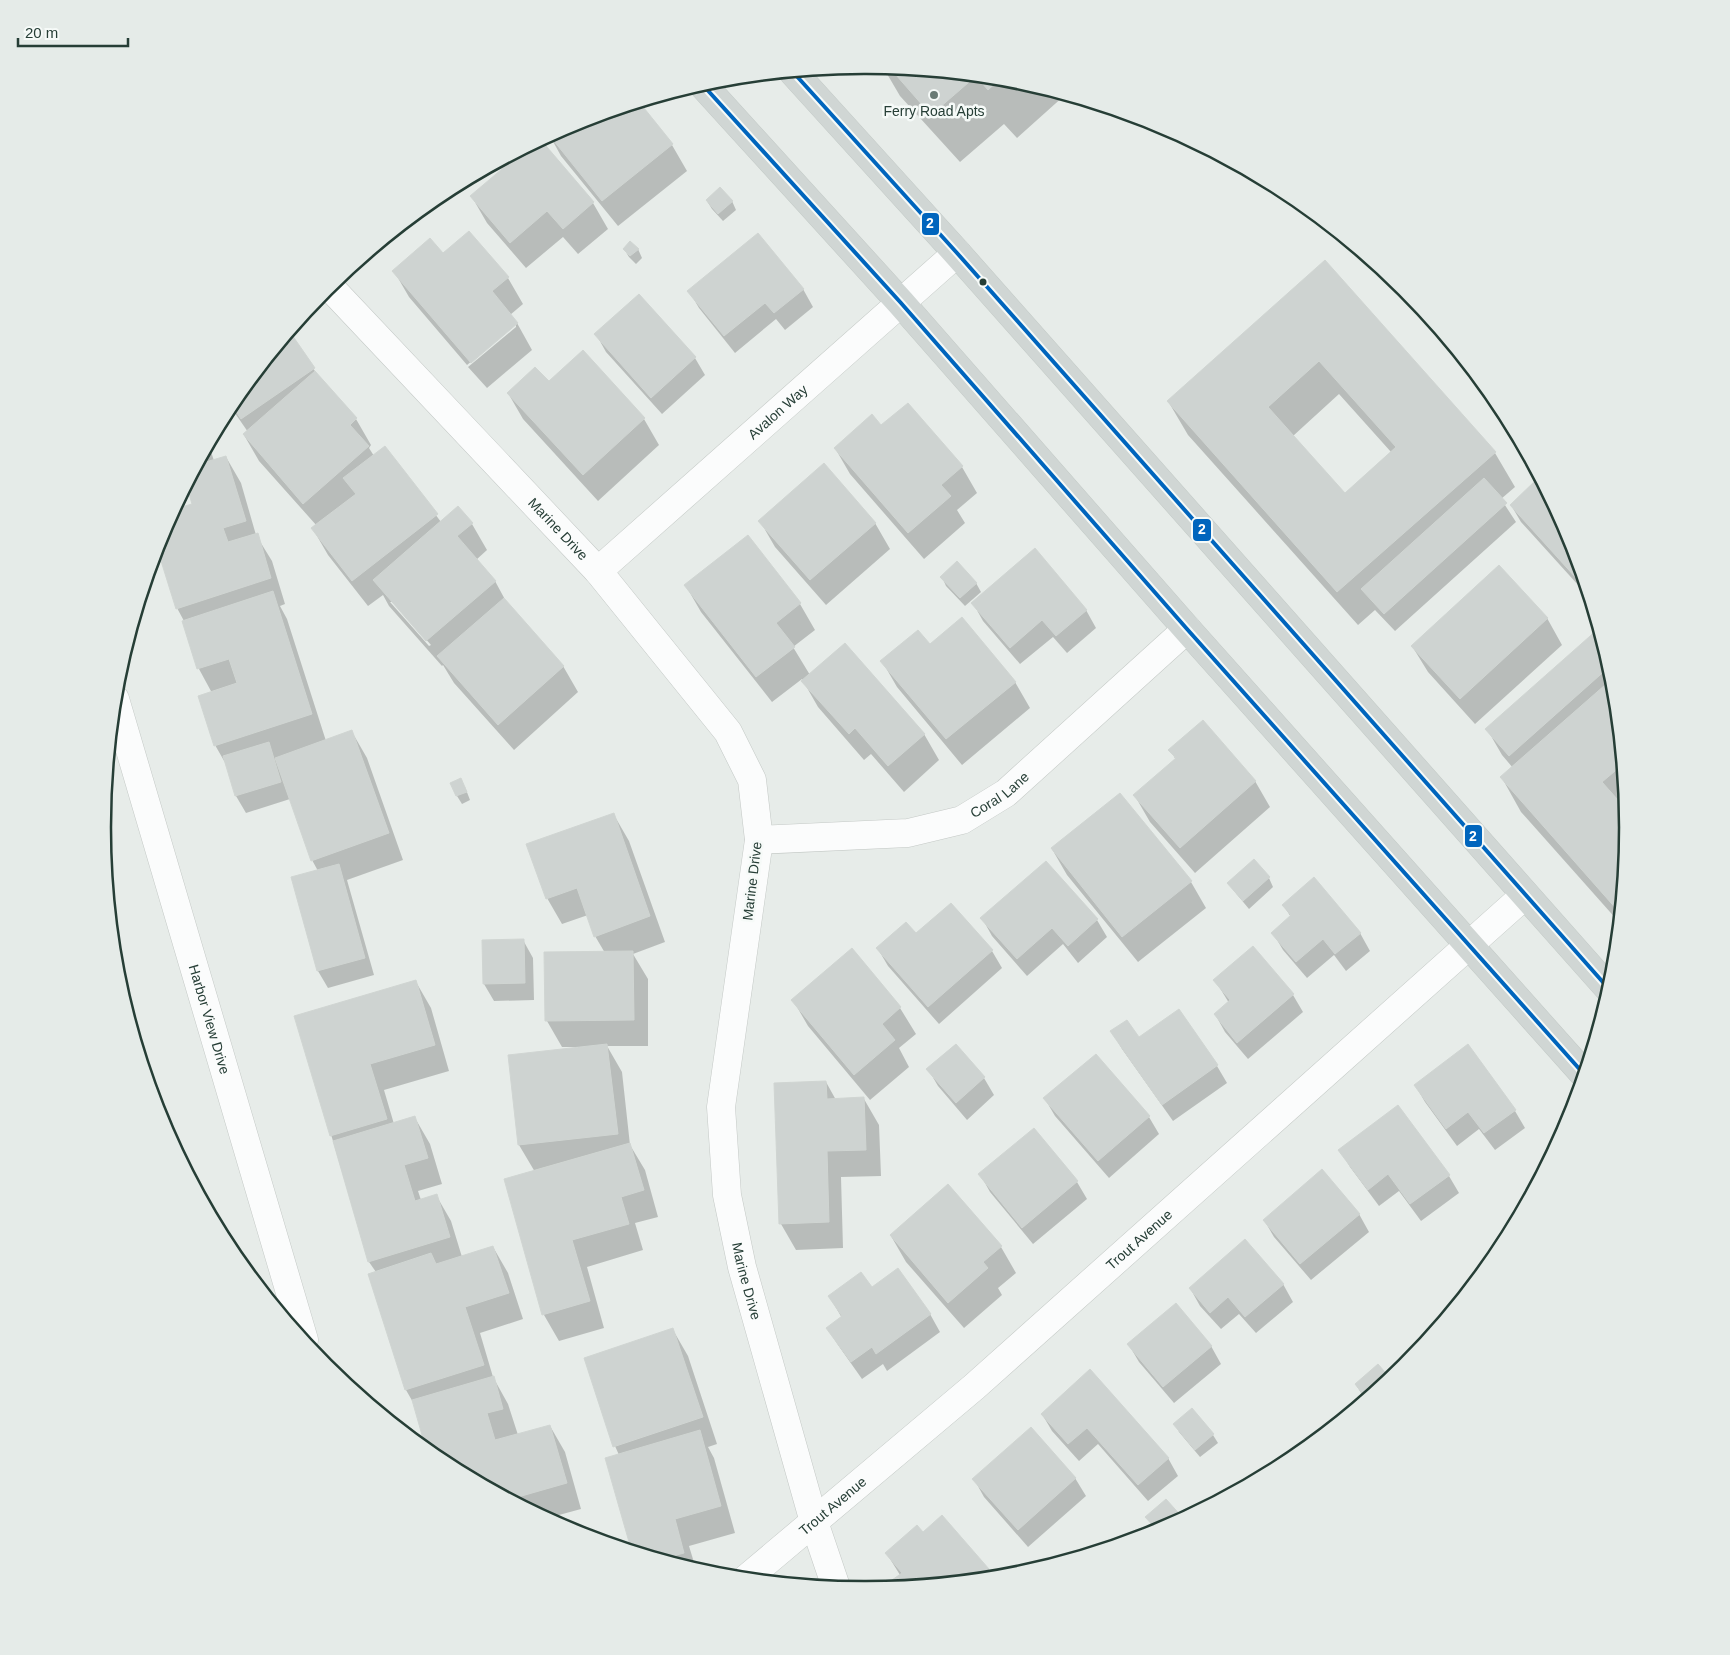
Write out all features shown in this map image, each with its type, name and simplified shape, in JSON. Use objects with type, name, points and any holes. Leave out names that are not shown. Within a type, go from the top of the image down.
[{"type":"main road","points":[[797,77],[957,253],[1602,982]]},
{"type":"main road","points":[[708,90],[901,303],[1187,629],[1579,1069]]},
{"type":"street","name":"Avalon Way","points":[[598,571],[957,253]]},
{"type":"street","name":"Marine Drive","points":[[335,292],[598,571],[728,732],[752,780],[759,840],[721,1107],[727,1195],[742,1266],[814,1522],[834,1580]]},
{"type":"street","name":"Coral Lane","points":[[759,840],[908,832],[962,820],[1006,793],[1187,629]]},
{"type":"street","name":"Harbor View Drive","points":[[120,716],[300,1326]]},
{"type":"street","name":"Trout Avenue","points":[[753,1573],[974,1386],[1525,895]]},
{"type":"building","name":"Ferry Road Apts","points":[[896,75],[970,81],[931,115]]},
{"type":"building","points":[[982,83],[993,85],[988,90]]},
{"type":"building","points":[[644,107],[673,144],[602,201],[554,141]]},
{"type":"building","points":[[545,145],[594,202],[563,229],[547,211],[510,243],[470,196],[507,164]]},
{"type":"building","points":[[720,187],[733,201],[718,214],[706,200]]},
{"type":"building","points":[[469,231],[509,277],[492,291],[518,323],[471,363],[392,271],[430,238],[443,253]]},
{"type":"building","points":[[758,233],[804,289],[774,313],[765,303],[724,336],[687,291]]},
{"type":"building","points":[[630,241],[639,249],[630,256],[623,249]]},
{"type":"building","points":[[1325,260],[1496,452],[1337,592],[1167,401]],"holes":[[[1319,361],[1396,447],[1345,493],[1268,407]]]},
{"type":"building","points":[[639,294],[696,357],[651,398],[594,334]]},
{"type":"building","points":[[293,337],[315,368],[241,419],[236,412],[238,409]]},
{"type":"building","points":[[583,350],[645,418],[583,475],[507,393],[535,367],[549,381]]},
{"type":"building","points":[[315,371],[357,418],[350,425],[369,446],[303,504],[243,434]]},
{"type":"building","points":[[908,403],[963,466],[941,485],[951,496],[908,533],[834,448],[872,414],[881,425]]},
{"type":"building","points":[[385,446],[438,514],[352,581],[311,528],[356,494],[343,478]]},
{"type":"building","points":[[226,456],[246,521],[223,528],[228,542],[258,533],[271,578],[176,609],[161,560],[183,507],[192,504],[189,494],[206,462]]},
{"type":"building","points":[[824,463],[876,523],[810,580],[758,521]]},
{"type":"building","points":[[1484,478],[1507,503],[1384,614],[1361,589]]},
{"type":"building","points":[[1534,482],[1561,539],[1576,578],[1510,505]]},
{"type":"building","points":[[458,506],[473,523],[457,536],[496,581],[426,641],[373,580]]},
{"type":"building","points":[[748,535],[801,603],[776,623],[795,647],[756,677],[684,585]]},
{"type":"building","points":[[1035,548],[1087,610],[1056,636],[1042,620],[1010,648],[971,603]]},
{"type":"building","points":[[957,561],[977,583],[960,598],[940,577]]},
{"type":"building","points":[[1499,565],[1548,618],[1460,699],[1411,646]]},
{"type":"building","points":[[273,591],[312,714],[214,746],[198,696],[237,683],[229,659],[197,669],[182,621]]},
{"type":"building","points":[[504,598],[564,666],[498,725],[437,656]]},
{"type":"building","points":[[962,617],[1016,682],[946,739],[880,661],[918,630],[930,644]]},
{"type":"building","points":[[1593,633],[1602,673],[1509,756],[1485,729]]},
{"type":"building","points":[[845,643],[925,734],[888,766],[855,728],[849,734],[801,681]]},
{"type":"building","points":[[1605,685],[1616,770],[1602,782],[1618,800],[1619,828],[1614,906],[1500,777]]},
{"type":"building","points":[[1203,720],[1256,781],[1180,848],[1133,795],[1176,758],[1168,750]]},
{"type":"building","points":[[352,730],[389,833],[311,861],[275,758]]},
{"type":"building","points":[[269,742],[281,782],[235,796],[223,756]]},
{"type":"building","points":[[461,778],[467,792],[456,796],[450,783]]},
{"type":"building","points":[[1120,793],[1192,881],[1122,937],[1051,848]]},
{"type":"building","points":[[614,813],[650,916],[594,937],[577,888],[546,899],[526,844]]},
{"type":"building","points":[[1254,859],[1270,877],[1243,901],[1227,883]]},
{"type":"building","points":[[1046,861],[1098,919],[1068,946],[1052,928],[1017,959],[980,918]]},
{"type":"building","points":[[339,864],[365,958],[317,971],[291,877]]},
{"type":"building","points":[[1314,877],[1361,933],[1335,954],[1323,939],[1296,962],[1271,933],[1291,915],[1282,905]]},
{"type":"building","points":[[951,903],[993,950],[928,1007],[876,948],[906,922],[916,933]]},
{"type":"building","points":[[524,939],[525,983],[483,984],[482,940]]},
{"type":"building","points":[[1253,946],[1294,994],[1237,1043],[1214,1014],[1230,1000],[1213,980]]},
{"type":"building","points":[[852,948],[901,1007],[882,1024],[895,1040],[854,1075],[791,1000]]},
{"type":"building","points":[[633,951],[634,1020],[545,1021],[544,952]]},
{"type":"building","points":[[416,980],[435,1045],[370,1064],[387,1119],[330,1136],[294,1016]]},
{"type":"building","points":[[1179,1009],[1218,1065],[1162,1105],[1110,1031],[1127,1020],[1139,1037]]},
{"type":"building","points":[[607,1044],[618,1134],[518,1145],[508,1055]]},
{"type":"building","points":[[956,1044],[985,1077],[956,1103],[926,1069]]},
{"type":"building","points":[[1468,1044],[1516,1110],[1484,1133],[1468,1112],[1446,1129],[1414,1085]]},
{"type":"building","points":[[1096,1054],[1150,1116],[1098,1161],[1043,1098]]},
{"type":"building","points":[[826,1081],[827,1099],[864,1097],[866,1150],[827,1151],[829,1222],[779,1224],[774,1083]]},
{"type":"building","points":[[1398,1105],[1450,1175],[1410,1204],[1388,1174],[1368,1190],[1338,1150]]},
{"type":"building","points":[[415,1116],[428,1158],[404,1165],[415,1201],[437,1194],[450,1237],[368,1262],[333,1141]]},
{"type":"building","points":[[1034,1128],[1078,1181],[1022,1228],[978,1174]]},
{"type":"building","points":[[630,1143],[644,1190],[621,1197],[629,1224],[572,1240],[590,1301],[542,1315],[504,1179]]},
{"type":"building","points":[[1322,1169],[1360,1214],[1300,1264],[1263,1220]]},
{"type":"building","points":[[948,1184],[1002,1246],[983,1262],[988,1268],[948,1303],[890,1235]]},
{"type":"building","points":[[1245,1239],[1284,1284],[1245,1317],[1228,1297],[1210,1313],[1189,1288]]},
{"type":"building","points":[[493,1246],[509,1293],[465,1307],[484,1365],[405,1390],[368,1274],[431,1253],[436,1264]]},
{"type":"building","points":[[898,1268],[931,1314],[876,1354],[872,1347],[851,1362],[826,1328],[842,1316],[828,1296],[861,1272],[872,1287]]},
{"type":"building","points":[[1176,1303],[1212,1346],[1163,1387],[1127,1344]]},
{"type":"building","points":[[673,1328],[703,1417],[613,1447],[584,1358]]},
{"type":"building","points":[[1378,1364],[1385,1372],[1362,1394],[1355,1384]]},
{"type":"building","points":[[1090,1369],[1169,1458],[1138,1485],[1087,1428],[1068,1444],[1041,1414]]},
{"type":"building","points":[[494,1376],[503,1409],[487,1413],[495,1440],[550,1425],[567,1483],[519,1497],[446,1454],[423,1437],[412,1400]]},
{"type":"building","points":[[1192,1408],[1214,1434],[1195,1450],[1173,1424]]},
{"type":"building","points":[[1031,1427],[1076,1478],[1018,1530],[972,1479]]},
{"type":"building","points":[[700,1430],[721,1506],[675,1519],[684,1553],[672,1556],[629,1543],[605,1458]]},
{"type":"building","points":[[1166,1499],[1178,1513],[1152,1524],[1145,1517]]},
{"type":"building","points":[[942,1515],[989,1569],[987,1571],[963,1575],[892,1580],[902,1573],[885,1553],[917,1525],[923,1532]]},
{"type":"transit line","name":"2","points":[[797,77],[957,253],[1602,982]]},
{"type":"transit line","name":"2","points":[[708,90],[901,303],[1187,629],[1579,1069]]},
{"type":"place","name":"Ferry Road Apts","points":[[934,95]]}]
